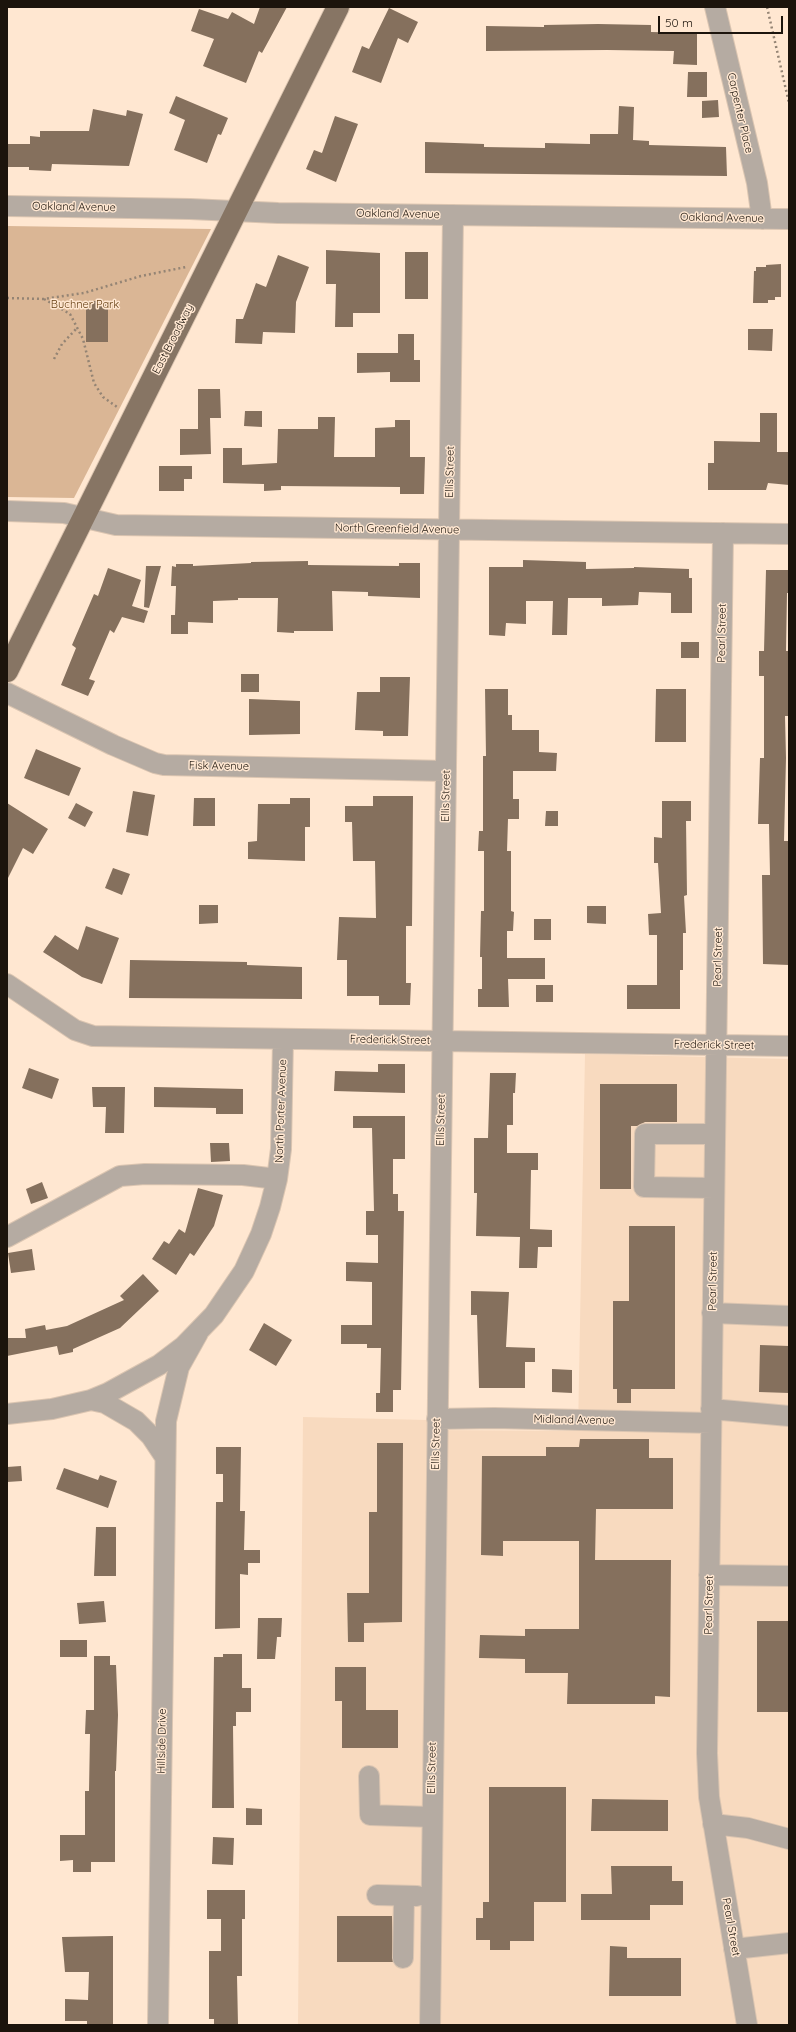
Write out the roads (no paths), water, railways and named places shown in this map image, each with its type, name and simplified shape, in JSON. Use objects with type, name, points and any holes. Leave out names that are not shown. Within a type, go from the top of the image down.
[{"type":"main road","name":"East Broadway","points":[[7,671],[238,211],[338,7]]},
{"type":"street","name":"Carpenter Place","points":[[715,7],[757,183],[762,219]]},
{"type":"street","name":"Oakland Avenue","points":[[7,206],[453,215],[789,219]]},
{"type":"street","name":"Ellis Street","points":[[430,2025],[436,1419],[443,1041],[453,215]]},
{"type":"street","name":"North Greenfield Avenue","points":[[7,511],[58,513],[121,525],[789,534]]},
{"type":"street","name":"Pearl Street","points":[[723,533],[714,1134],[708,1786],[747,2025]]},
{"type":"street","name":"Fisk Avenue","points":[[7,693],[113,745],[155,763],[164,765],[446,771]]},
{"type":"street","name":"Frederick Street","points":[[7,984],[75,1030],[93,1036],[789,1046]]},
{"type":"street","name":"North Porter Avenue","points":[[7,1414],[52,1409],[91,1400],[114,1390],[158,1365],[198,1333],[214,1315],[244,1271],[261,1234],[277,1179],[281,1149],[283,1114],[283,1039]]},
{"type":"street","points":[[714,1134],[645,1134],[644,1187],[714,1188]]},
{"type":"street","points":[[7,1237],[120,1176],[145,1174],[243,1175],[277,1179]]},
{"type":"street","points":[[712,1313],[789,1316]]},
{"type":"street","name":"Hillside Drive","points":[[158,2025],[166,1421],[173,1386],[179,1368],[198,1333]]},
{"type":"street","points":[[91,1400],[105,1403],[136,1421],[151,1436],[165,1457]]},
{"type":"street","name":"Midland Avenue","points":[[436,1419],[789,1416]]},
{"type":"street","points":[[709,1575],[789,1576]]},
{"type":"street","points":[[369,1776],[370,1815],[432,1817]]},
{"type":"street","points":[[713,1824],[748,1828],[789,1839]]},
{"type":"street","points":[[377,1895],[431,1897]]},
{"type":"street","points":[[403,1958],[404,1896]]},
{"type":"street","points":[[403,1938],[431,1938]]},
{"type":"street","points":[[734,1949],[789,1943]]},
{"type":"park label","name":"Buchner Park","points":[[85,305]]}]
